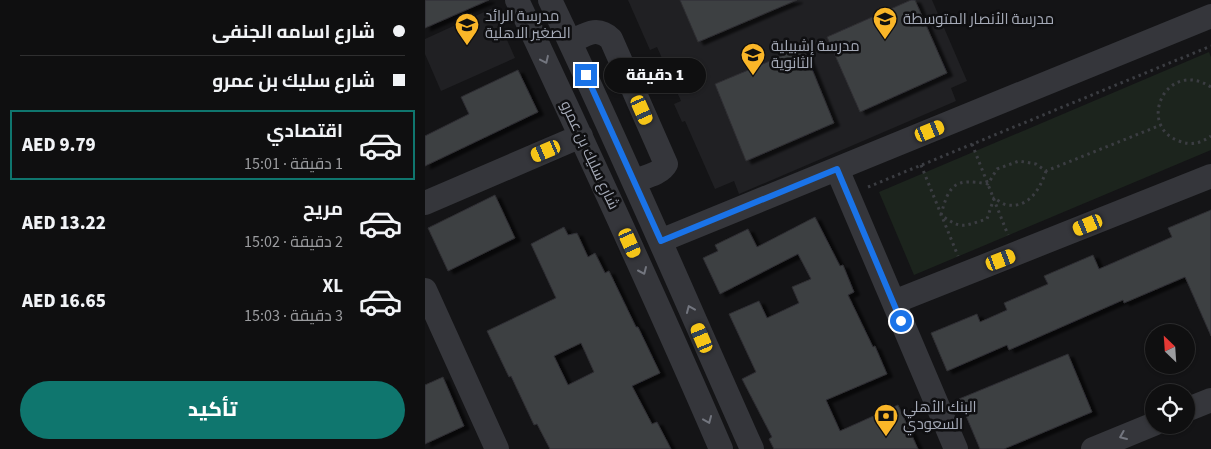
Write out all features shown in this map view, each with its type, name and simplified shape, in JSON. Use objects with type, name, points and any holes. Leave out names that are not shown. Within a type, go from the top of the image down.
[{"type":"street","name":"شارع سليك بن عمرو","points":[[517,0],[595,165],[721,449]]},
{"type":"street","name":"شارع سليك بن عمرو","points":[[551,0],[753,449]]},
{"type":"street","points":[[661,241],[1211,16]]},
{"type":"street","points":[[570,42],[595,31],[605,34],[611,39],[666,164],[664,168],[634,181]]},
{"type":"street","points":[[559,90],[570,96],[581,93],[586,86],[586,75]]},
{"type":"street","points":[[425,203],[581,136]]},
{"type":"street","points":[[595,165],[600,155],[610,151],[623,157]]},
{"type":"street","points":[[837,169],[956,449]]},
{"type":"street","points":[[894,302],[1211,176]]},
{"type":"street","points":[[425,290],[497,449]]},
{"type":"street","points":[[1195,406],[1211,400]]},
{"type":"street","points":[[1093,449],[1145,428]]},
{"type":"path","points":[[871,196],[867,187],[1211,46]]},
{"type":"path","points":[[1211,87],[1203,82],[1192,79],[1181,81],[1171,86],[1163,94],[1158,114],[1166,134],[1174,140],[1194,144],[1204,141],[1211,136]]},
{"type":"path","points":[[993,198],[1007,205],[1024,203],[1035,194],[1046,171],[1161,125]]},
{"type":"path","points":[[972,144],[1011,242]]},
{"type":"path","points":[[988,184],[997,169],[1019,161],[1036,164],[1046,171]]},
{"type":"path","points":[[921,165],[961,263]]},
{"type":"path","points":[[941,215],[946,196],[951,188],[963,182],[973,181],[988,184]]},
{"type":"path","points":[[941,215],[954,224],[961,226],[987,219],[993,198]]},
{"type":"shaded area","name":"مدرسة إشبيلية الثانوية","points":[[628,0],[932,0],[967,81],[951,88],[956,101],[739,194],[734,181],[715,189],[685,121],[682,122],[674,104],[681,101],[657,47],[650,50]]},
{"type":"shaded area","name":"مدرسة الرائد الصغير الاهلية","points":[[493,8],[515,58],[441,91],[425,54],[425,39]]},
{"type":"shaded area","points":[[1209,52],[1211,57],[1211,150],[914,275],[879,192]]},
{"type":"building","points":[[425,0],[489,0],[425,28]]},
{"type":"building","points":[[680,0],[797,0],[698,42]]},
{"type":"building","points":[[911,0],[915,0],[947,73],[860,112],[827,37]]},
{"type":"building","points":[[803,47],[834,123],[746,161],[715,84]]},
{"type":"building","points":[[518,70],[538,112],[425,166],[425,136],[469,114],[461,97]]},
{"type":"building","points":[[495,195],[515,238],[448,271],[428,228]]},
{"type":"building","points":[[1211,210],[1211,336],[1185,277],[1124,303],[1123,300],[1009,350],[1007,345],[947,371],[931,333],[977,314],[980,322],[1007,310],[1004,303],[1048,284],[1044,276],[1093,255],[1099,269],[1172,237],[1168,228]]},
{"type":"building","points":[[815,217],[840,266],[843,265],[854,292],[848,295],[873,347],[875,346],[887,374],[826,400],[840,431],[898,405],[918,449],[774,449],[769,439],[772,437],[742,379],[756,372],[729,314],[759,301],[767,318],[799,303],[792,287],[811,279],[798,254],[720,294],[703,258],[718,251],[715,245],[748,229],[757,247]]},
{"type":"building","points":[[564,227],[568,235],[577,233],[588,257],[595,253],[605,273],[609,271],[660,373],[632,386],[652,424],[657,422],[671,449],[550,449],[537,424],[534,425],[487,331],[556,298],[531,244]],"holes":[[[581,343],[594,372],[568,385],[554,356]]]},
{"type":"building","points":[[1068,354],[1092,412],[1004,449],[980,449],[959,399]]},
{"type":"building","points":[[443,377],[464,426],[425,444],[425,385]]},
{"type":"place","name":"مدرسة الأنصار المتوسطة","points":[[885,40]]},
{"type":"place","name":"مدرسة الرائد الصغير الاهلية","points":[[467,46]]},
{"type":"place","name":"مدرسة إشبيلية الثانوية","points":[[753,76]]},
{"type":"place","name":"البنك الأهلي السعودي","points":[[886,437]]},
{"type":"route","points":[[586,75],[661,241],[837,169],[901,321]]}]
